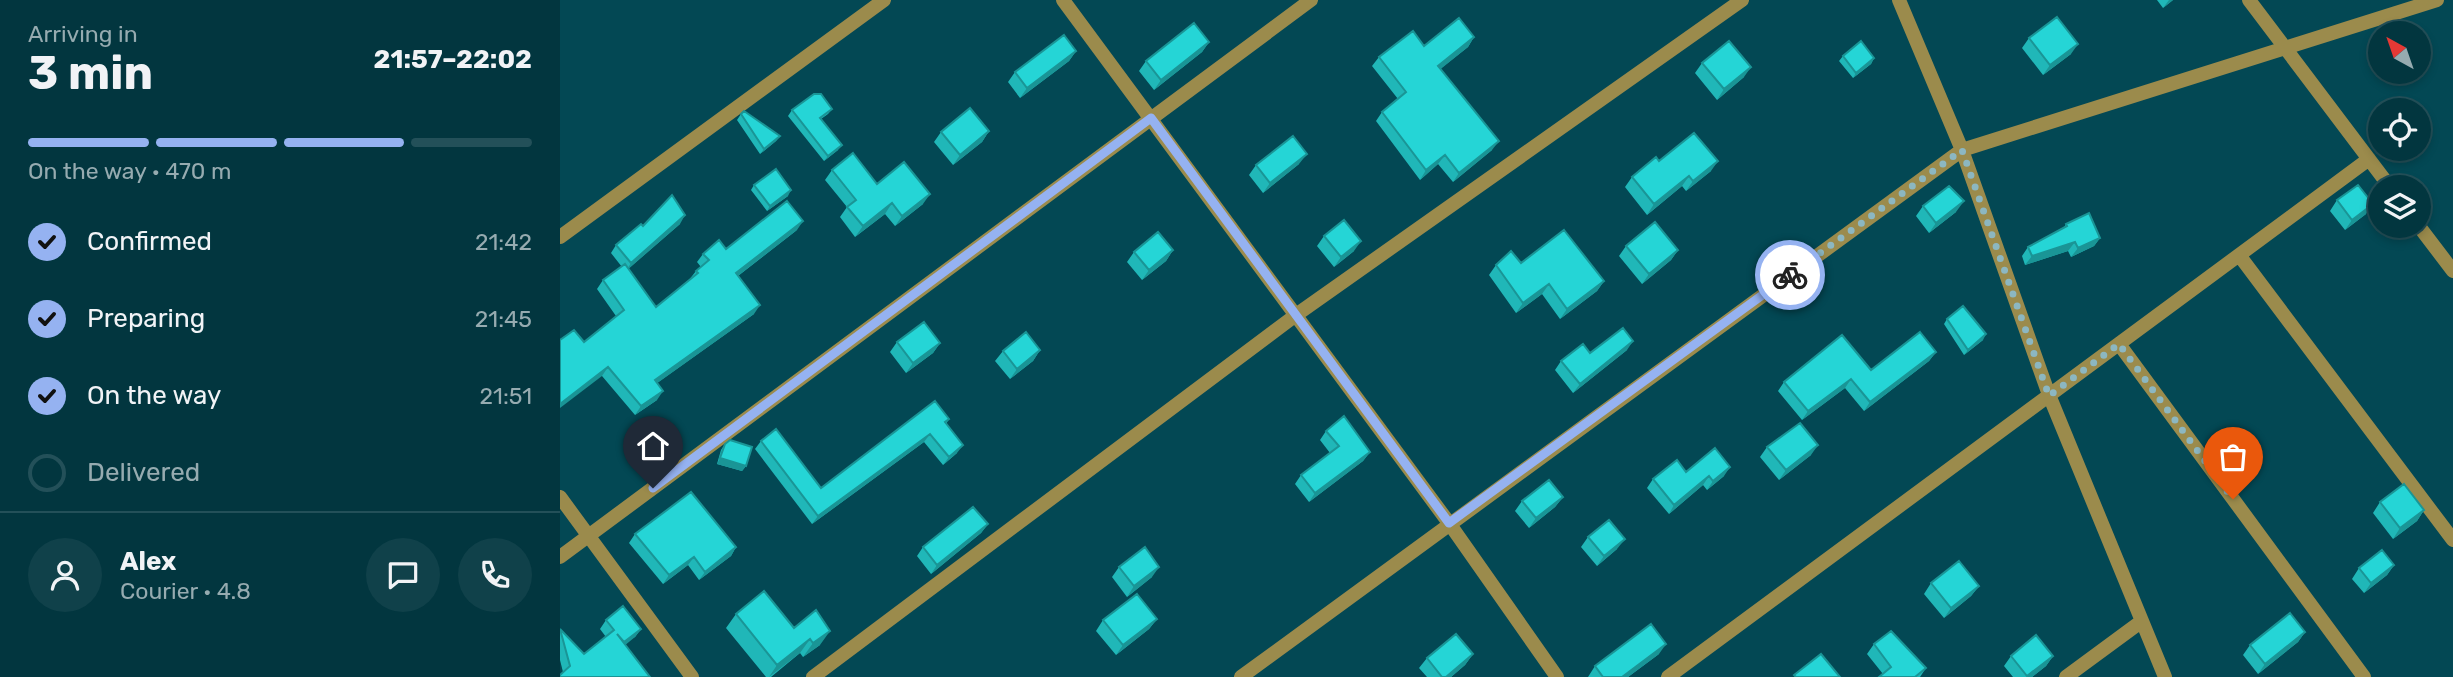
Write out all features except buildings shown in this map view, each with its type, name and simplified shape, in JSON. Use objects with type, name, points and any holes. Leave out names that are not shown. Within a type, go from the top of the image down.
[{"type":"street","points":[[560,237],[884,0]]},
{"type":"street","points":[[1063,0],[1449,523],[1557,677]]},
{"type":"street","points":[[560,557],[1311,0]]},
{"type":"street","points":[[813,677],[1296,315],[1742,0]]},
{"type":"street","points":[[1899,0],[1962,150],[2049,396],[2165,677]]},
{"type":"street","points":[[2249,0],[2368,158]]},
{"type":"street","points":[[1241,677],[1962,150],[2437,0]]},
{"type":"street","points":[[1668,677],[2368,160]]},
{"type":"street","points":[[2428,238],[2453,271]]},
{"type":"street","points":[[2239,255],[2451,532]]},
{"type":"street","points":[[2119,344],[2364,677]]},
{"type":"street","points":[[560,497],[692,677]]},
{"type":"street","points":[[2066,677],[2142,621]]},
{"type":"way so far","points":[[1790,275],[1962,150],[2049,396],[2119,344],[2233,499]]},
{"type":"route","points":[[653,488],[1151,118],[1449,523],[1790,275]]}]
